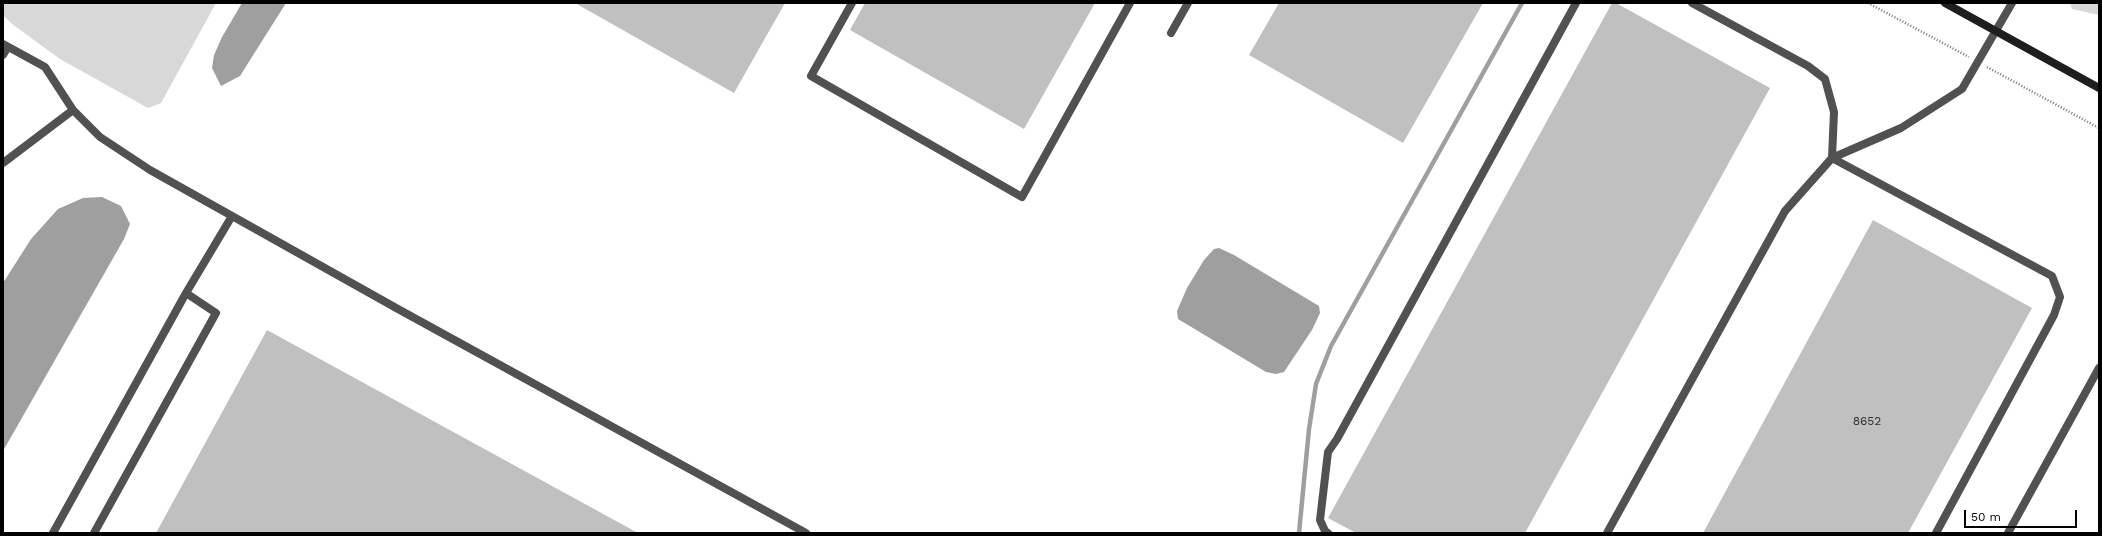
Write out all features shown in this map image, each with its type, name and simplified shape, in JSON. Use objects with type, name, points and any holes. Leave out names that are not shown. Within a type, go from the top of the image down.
[{"type":"main road","points":[[1945,3],[2099,88]]},
{"type":"lane","points":[[852,3],[811,76],[1022,197],[1130,3]]},
{"type":"lane","points":[[1171,33],[1188,3]]},
{"type":"lane","points":[[1328,533],[1325,531],[1320,520],[1328,452],[1337,439],[1576,3]]},
{"type":"lane","points":[[1692,3],[1808,66],[1825,79],[1834,112],[1832,158]]},
{"type":"lane","points":[[1607,533],[1785,211],[1832,158],[1901,128],[1962,89],[1997,32],[2012,3]]},
{"type":"lane","points":[[3,55],[6,45],[45,67],[73,110],[100,137],[150,170],[398,310],[806,533]]},
{"type":"lane","points":[[3,163],[73,110]]},
{"type":"lane","points":[[1832,158],[2052,276],[2060,297],[2054,315],[1936,533]]},
{"type":"lane","points":[[53,533],[186,293],[232,216]]},
{"type":"lane","points":[[94,533],[216,313],[186,293]]},
{"type":"lane","points":[[2008,533],[2099,368]]},
{"type":"shaded area","points":[[3,3],[216,3],[161,103],[148,108],[60,59],[12,24],[3,15]]},
{"type":"shaded area","points":[[242,3],[286,3],[240,76],[221,86],[212,68],[214,55],[222,37]]},
{"type":"shaded area","points":[[2070,3],[2099,3],[2099,15],[2072,9]]},
{"type":"shaded area","points":[[102,197],[121,206],[130,224],[124,239],[3,451],[3,283],[31,239],[58,209],[83,198]]},
{"type":"shaded area","points":[[1219,248],[1234,255],[1319,306],[1320,313],[1312,330],[1284,372],[1276,374],[1266,372],[1178,319],[1177,311],[1187,288],[1204,260],[1214,249]]},
{"type":"building","points":[[575,3],[785,3],[734,93]]},
{"type":"building","points":[[865,3],[1095,3],[1024,129],[850,30]]},
{"type":"building","points":[[1279,3],[1483,3],[1403,143],[1249,55]]},
{"type":"building","points":[[1612,3],[1616,3],[1770,88],[1525,533],[1356,533],[1328,518]]},
{"type":"building","points":[[1873,220],[2032,308],[1908,533],[1703,533]]},
{"type":"building","points":[[267,330],[638,533],[156,533]]},
{"type":"waterway","points":[[1299,533],[1309,429],[1316,384],[1331,346],[1522,3]]}]
